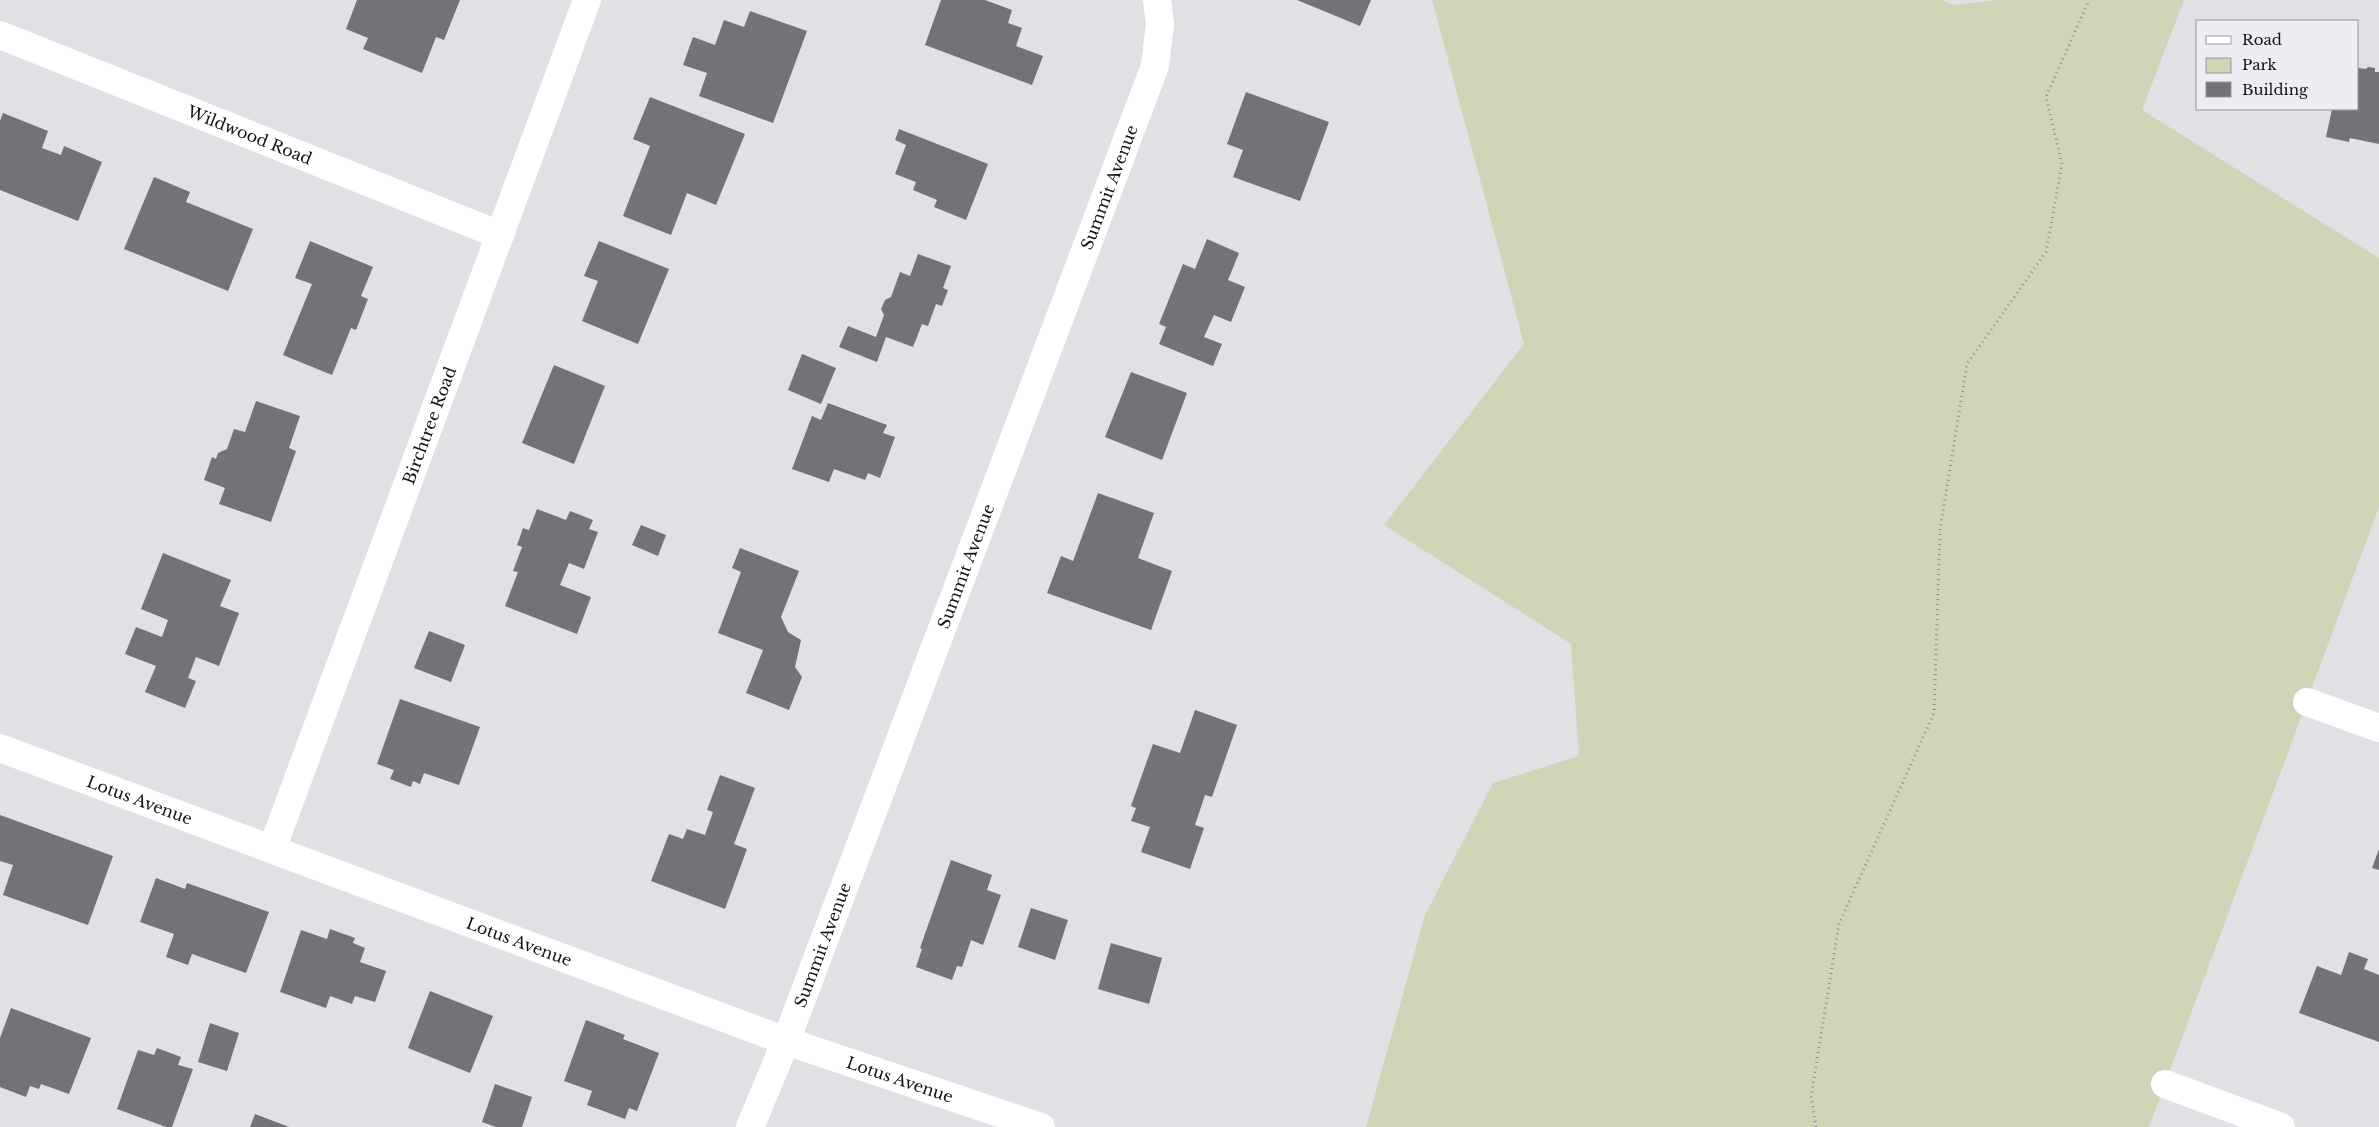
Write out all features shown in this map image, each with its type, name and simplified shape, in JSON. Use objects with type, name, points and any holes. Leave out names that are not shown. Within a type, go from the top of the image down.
[{"type":"street","name":"Birchtree Road","points":[[272,849],[587,0]]},
{"type":"street","name":"Summit Avenue","points":[[750,1127],[786,1041],[1155,66],[1160,24],[1157,0]]},
{"type":"street","name":"Wildwood Road","points":[[0,35],[500,235]]},
{"type":"street","points":[[2307,702],[2379,728]]},
{"type":"street","name":"Lotus Avenue","points":[[0,748],[786,1041],[1041,1127]]},
{"type":"street","points":[[2165,1084],[2281,1127]]},
{"type":"path","points":[[1816,1127],[1812,1096],[1840,924],[1934,713],[1940,530],[1968,364],[2046,252],[2062,164],[2046,97],[2089,0]]},
{"type":"green space","points":[[1432,0],[1941,0],[1954,5],[1997,0],[2184,0],[2142,110],[2379,258],[2379,507],[2149,1127],[1366,1127],[1425,915],[1493,783],[1579,756],[1571,644],[1384,525],[1524,344]]},
{"type":"building","points":[[357,0],[460,0],[444,40],[436,37],[422,73],[363,49],[368,38],[346,29]]},
{"type":"building","points":[[941,0],[985,0],[1012,10],[1008,23],[1022,28],[1016,46],[1043,56],[1032,85],[925,45]]},
{"type":"building","points":[[1297,0],[1371,0],[1360,26]]},
{"type":"building","points":[[750,11],[807,31],[773,123],[699,96],[707,73],[683,65],[693,37],[715,45],[724,20],[744,27]]},
{"type":"building","points":[[2368,67],[2375,68],[2375,72],[2379,72],[2379,144],[2350,138],[2349,142],[2326,137],[2332,110],[2359,110],[2359,68],[2366,69]]},
{"type":"building","points":[[1246,92],[1329,122],[1300,201],[1233,177],[1243,150],[1227,144]]},
{"type":"building","points":[[650,97],[745,134],[716,205],[687,193],[671,235],[623,216],[650,146],[633,139]]},
{"type":"building","points":[[3,113],[48,131],[42,148],[61,155],[64,146],[102,162],[78,221],[0,190],[0,121]]},
{"type":"building","points":[[899,129],[988,164],[966,220],[934,207],[937,200],[913,190],[916,182],[895,174],[906,145],[895,140]]},
{"type":"building","points":[[154,177],[190,192],[186,202],[253,229],[228,291],[124,249]]},
{"type":"building","points":[[1207,239],[1239,253],[1228,280],[1245,287],[1231,322],[1214,315],[1204,337],[1222,344],[1213,366],[1159,344],[1166,327],[1159,324],[1183,264],[1195,269]]},
{"type":"building","points":[[310,241],[373,267],[361,296],[368,299],[356,330],[351,328],[332,375],[283,355],[312,284],[295,278]]},
{"type":"building","points":[[599,241],[669,269],[638,344],[582,321],[598,281],[584,276]]},
{"type":"building","points":[[918,254],[951,266],[943,288],[948,290],[942,306],[936,304],[928,326],[922,324],[913,347],[886,337],[877,362],[839,347],[848,326],[876,337],[884,315],[881,309],[885,300],[891,297],[900,272],[910,276]]},
{"type":"building","points":[[802,354],[836,368],[821,404],[788,390]]},
{"type":"building","points":[[554,365],[605,386],[574,464],[522,443]]},
{"type":"building","points":[[1131,372],[1187,393],[1162,460],[1105,437]]},
{"type":"building","points":[[256,401],[300,416],[289,448],[296,451],[271,522],[219,504],[225,488],[204,480],[212,457],[216,459],[218,453],[227,449],[234,429],[245,432]]},
{"type":"building","points":[[828,403],[887,425],[883,433],[895,437],[880,478],[868,473],[865,480],[834,469],[829,482],[792,469],[812,416],[821,420]]},
{"type":"building","points":[[1098,493],[1154,513],[1138,558],[1172,571],[1151,630],[1047,593],[1061,556],[1073,561]]},
{"type":"building","points":[[537,509],[566,520],[570,511],[593,520],[589,529],[598,532],[584,569],[569,563],[560,585],[591,597],[577,634],[505,606],[518,572],[513,571],[522,547],[517,545],[523,528],[529,530]]},
{"type":"building","points":[[641,525],[666,535],[658,556],[632,545]]},
{"type":"building","points":[[740,548],[799,571],[781,617],[788,632],[801,640],[795,667],[802,677],[789,710],[746,693],[763,650],[718,633],[741,572],[732,568]]},
{"type":"building","points":[[163,553],[231,580],[220,606],[239,613],[219,666],[196,657],[188,678],[196,681],[185,708],[145,692],[156,666],[125,654],[136,627],[162,637],[168,620],[141,609]]},
{"type":"building","points":[[429,631],[465,645],[451,682],[414,668]]},
{"type":"building","points":[[400,699],[480,727],[459,785],[424,773],[420,784],[413,781],[411,787],[390,779],[394,770],[377,764]]},
{"type":"building","points":[[1195,710],[1237,725],[1212,797],[1205,795],[1195,825],[1204,828],[1190,869],[1141,852],[1150,827],[1131,821],[1136,808],[1131,806],[1153,744],[1180,753]]},
{"type":"building","points":[[720,775],[755,788],[734,844],[747,849],[725,909],[651,881],[669,834],[683,839],[687,829],[705,835],[713,812],[707,810]]},
{"type":"building","points":[[0,815],[113,856],[88,925],[3,895],[13,865],[0,861]]},
{"type":"building","points":[[2379,849],[2379,870],[2372,868]]},
{"type":"building","points":[[951,860],[992,875],[987,890],[1001,895],[983,945],[971,940],[962,967],[957,966],[952,980],[916,967],[922,949],[920,948]]},
{"type":"building","points":[[156,878],[185,889],[187,883],[269,912],[246,973],[192,954],[188,965],[166,957],[174,934],[140,922]]},
{"type":"building","points":[[1031,908],[1068,920],[1055,960],[1018,947]]},
{"type":"building","points":[[330,929],[355,938],[353,943],[365,948],[360,962],[386,971],[375,1002],[355,996],[352,1004],[330,996],[326,1008],[280,992],[301,930],[327,939]]},
{"type":"building","points":[[1111,943],[1162,958],[1149,1004],[1098,989]]},
{"type":"building","points":[[2349,952],[2368,959],[2364,969],[2379,975],[2379,1042],[2299,1013],[2317,966],[2341,975]]},
{"type":"building","points":[[430,991],[493,1016],[470,1073],[408,1048]]},
{"type":"building","points":[[11,1008],[91,1038],[69,1094],[41,1084],[39,1089],[30,1086],[26,1097],[0,1087],[0,1038]]},
{"type":"building","points":[[586,1020],[625,1035],[623,1039],[659,1053],[637,1111],[629,1108],[625,1119],[587,1105],[592,1091],[564,1081]]},
{"type":"building","points":[[210,1023],[239,1033],[227,1071],[198,1062]]},
{"type":"building","points":[[157,1048],[181,1057],[178,1065],[193,1069],[172,1127],[166,1127],[117,1109],[138,1050],[154,1055]]},
{"type":"building","points":[[495,1084],[532,1097],[522,1127],[496,1127],[482,1122]]},
{"type":"building","points":[[255,1114],[289,1127],[250,1127]]}]
